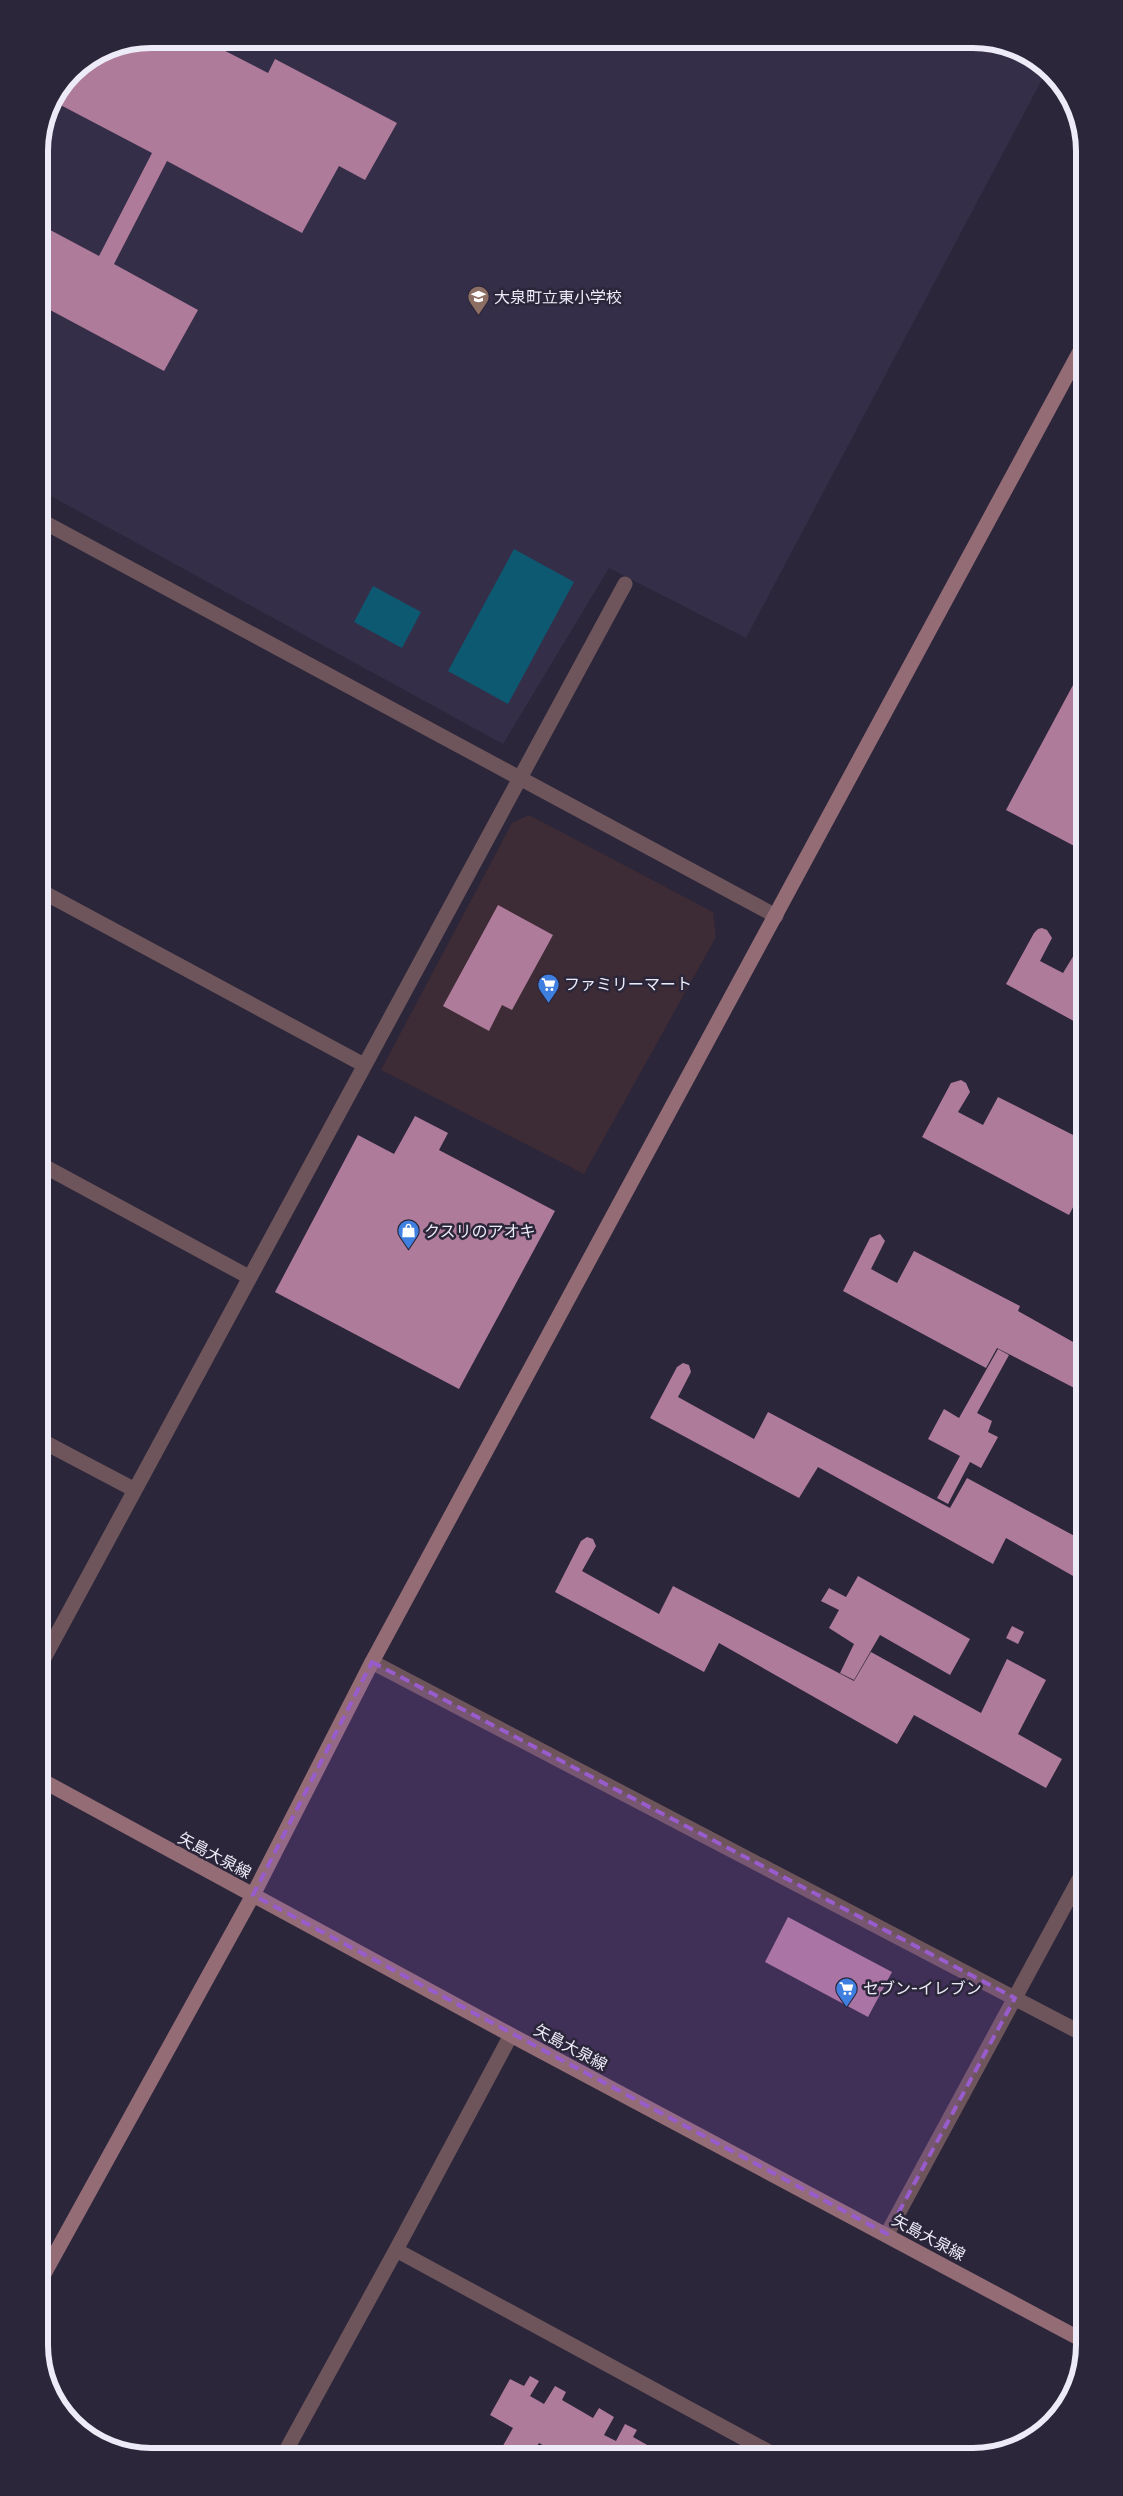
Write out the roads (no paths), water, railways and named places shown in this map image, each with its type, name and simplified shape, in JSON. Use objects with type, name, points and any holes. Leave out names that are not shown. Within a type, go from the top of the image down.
[{"type":"street","points":[[48,2267],[253,1895],[372,1662],[1076,359]]},
{"type":"street","points":[[48,524],[776,916]]},
{"type":"street","points":[[48,1651],[625,584]]},
{"type":"street","points":[[48,895],[364,1065]]},
{"type":"street","points":[[48,1168],[249,1278]]},
{"type":"street","points":[[48,1444],[134,1490]]},
{"type":"street","points":[[372,1662],[1076,2030]]},
{"type":"street","name":"矢島大泉線","points":[[48,1784],[511,2035],[887,2234],[1076,2337]]},
{"type":"street","points":[[887,2234],[1076,1885]]},
{"type":"street","points":[[287,2448],[511,2035]]},
{"type":"street","points":[[396,2250],[762,2448]]},
{"type":"water","points":[[514,549],[574,582],[508,704],[448,671]]},
{"type":"water","points":[[373,586],[421,612],[402,648],[354,622]]},
{"type":"place","name":"大泉町立東小学校","points":[[478,316]]},
{"type":"place","name":"ファミリーマート","points":[[548,1003]]},
{"type":"place","name":"クスリのアオキ","points":[[408,1250]]},
{"type":"place","name":"セブン-イレブン","points":[[847,2007]]}]
